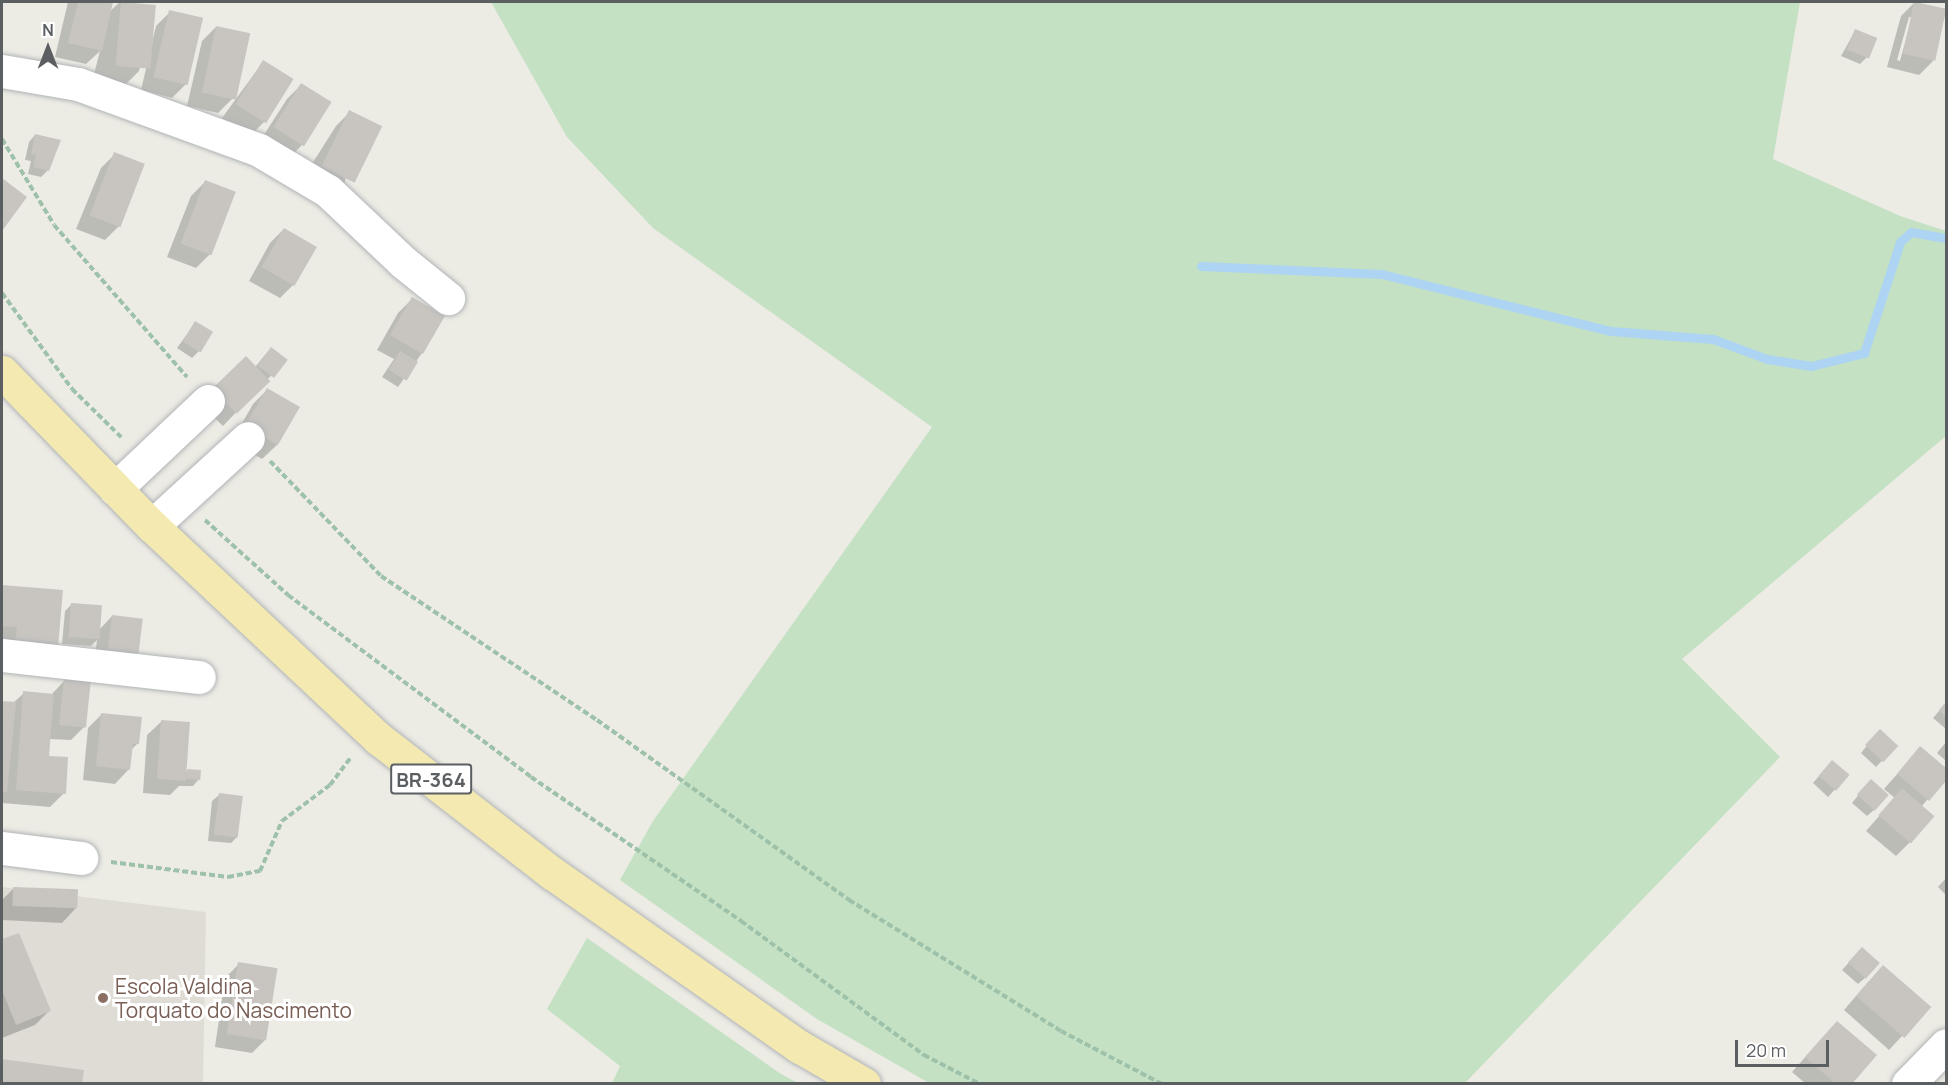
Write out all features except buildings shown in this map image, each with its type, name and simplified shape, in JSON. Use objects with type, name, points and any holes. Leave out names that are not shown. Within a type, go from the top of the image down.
[{"type":"main road","name":"BR-364","points":[[2,372],[152,526],[379,739],[552,873],[800,1047],[864,1083]]},
{"type":"street","points":[[2,71],[78,84],[259,150],[328,191],[403,262],[448,298]]},
{"type":"street","points":[[115,489],[208,401]]},
{"type":"street","points":[[152,526],[248,438]]},
{"type":"street","points":[[2,655],[199,677]]},
{"type":"street","points":[[2,848],[81,858]]},
{"type":"street","points":[[1908,1083],[1947,1045]]},
{"type":"path","points":[[2,139],[54,225],[208,401]]},
{"type":"path","points":[[2,293],[72,390],[145,460]]},
{"type":"path","points":[[248,438],[381,576],[597,720],[849,900],[1061,1032],[1162,1083]]},
{"type":"path","points":[[181,497],[288,595],[531,777],[741,921],[924,1055],[980,1083]]},
{"type":"path","points":[[81,858],[228,877],[260,871],[282,821],[330,785],[353,754],[379,739]]},
{"type":"shaded area","name":"Escola Valdina Torquato do Nascimento","points":[[2,887],[206,912],[203,1083],[2,1084]]},
{"type":"green space","points":[[491,2],[1800,2],[1773,159],[1900,216],[1946,231],[1946,436],[1682,659],[1780,757],[1465,1083],[929,1083],[817,1019],[620,880],[653,821],[932,427],[653,228],[567,137]]},
{"type":"green space","points":[[587,938],[781,1074],[798,1083],[612,1083],[620,1066],[547,1009]]},
{"type":"waterway","points":[[1201,266],[1382,274],[1611,331],[1713,339],[1767,359],[1811,366],[1864,353],[1900,242],[1911,232],[1946,238]]},
{"type":"place","name":"Escola Valdina Torquato do Nascimento","points":[[103,998]]}]
